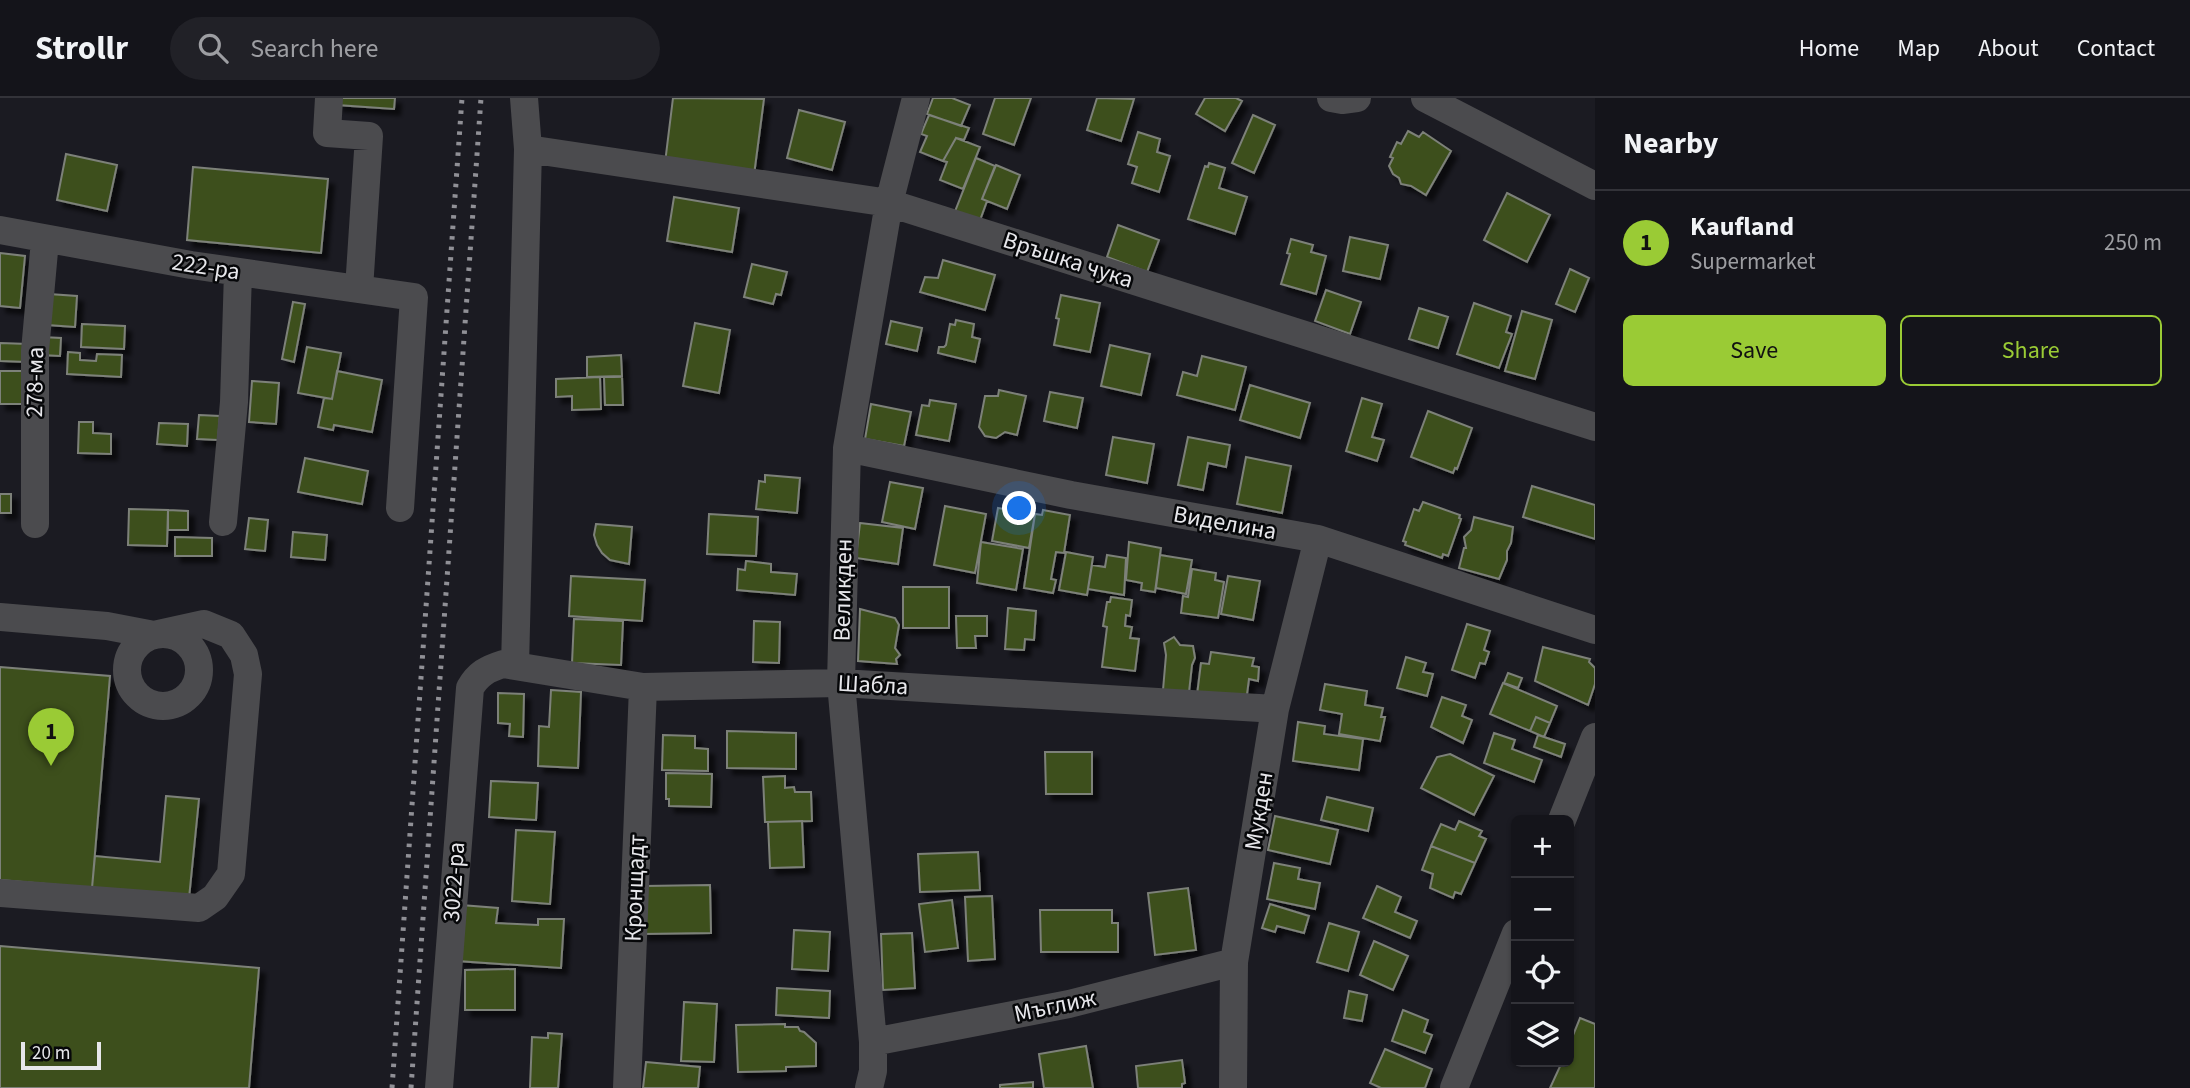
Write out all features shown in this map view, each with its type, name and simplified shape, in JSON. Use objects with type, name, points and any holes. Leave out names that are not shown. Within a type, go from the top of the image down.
[{"type":"street","points":[[329,98],[327,133],[369,136],[359,289]]},
{"type":"street","points":[[515,666],[528,149],[524,98]]},
{"type":"street","name":"Великден","points":[[869,1088],[873,1071],[873,1042],[841,682],[847,448],[889,203],[916,98]]},
{"type":"street","points":[[1331,98],[1357,98]]},
{"type":"street","points":[[1425,98],[1595,186]]},
{"type":"street","name":"Връшка чука","points":[[528,149],[889,203],[1595,427]]},
{"type":"street","name":"222-ра","points":[[0,230],[239,272],[414,297],[400,508]]},
{"type":"street","name":"278-ма","points":[[35,524],[34,351],[45,240]]},
{"type":"street","points":[[223,522],[234,402],[239,272]]},
{"type":"street","name":"Виделина","points":[[847,448],[1071,495],[1318,539],[1595,630]]},
{"type":"street","name":"Мукден","points":[[1233,1088],[1234,962],[1275,709],[1318,539]]},
{"type":"street","points":[[0,617],[107,626],[155,635],[204,624],[231,635],[244,655],[248,674],[231,874],[215,897],[199,908],[0,893]]},
{"type":"street","name":"Шабла","points":[[476,677],[503,664],[643,687],[841,682],[1275,709]]},
{"type":"street","name":"3022-ра","points":[[439,1088],[470,692],[476,677]]},
{"type":"street","name":"Кронщадт","points":[[627,1088],[643,687]]},
{"type":"street","points":[[1564,815],[1592,752]]},
{"type":"street","points":[[1454,1088],[1513,941]]},
{"type":"street","name":"Мъглиж","points":[[873,1042],[1069,1004],[1234,962]]},
{"type":"building","points":[[338,98],[395,98],[394,109],[337,105]]},
{"type":"building","points":[[673,98],[764,99],[754,175],[665,163]]},
{"type":"building","points":[[933,98],[952,98],[970,105],[961,126],[927,114]]},
{"type":"building","points":[[995,98],[1031,98],[1014,145],[983,134]]},
{"type":"building","points":[[1097,98],[1134,99],[1121,141],[1087,130]]},
{"type":"building","points":[[1205,98],[1236,98],[1242,101],[1225,131],[1196,114]]},
{"type":"building","points":[[799,110],[845,122],[832,170],[787,158]]},
{"type":"building","points":[[929,115],[969,128],[964,140],[956,138],[943,161],[920,152],[927,136],[921,134]]},
{"type":"building","points":[[1253,115],[1275,125],[1254,173],[1232,163]]},
{"type":"building","points":[[1408,131],[1419,137],[1423,132],[1451,151],[1426,195],[1411,186],[1401,184],[1389,166],[1397,142],[1401,144]]},
{"type":"building","points":[[1138,132],[1160,139],[1157,152],[1170,156],[1159,192],[1132,183],[1137,167],[1128,164]]},
{"type":"building","points":[[956,138],[980,147],[963,189],[940,180],[947,162],[943,161]]},
{"type":"building","points":[[66,154],[117,165],[107,211],[57,200]]},
{"type":"building","points":[[976,158],[995,166],[982,199],[987,201],[979,223],[954,214]]},
{"type":"building","points":[[1209,163],[1225,168],[1219,188],[1247,197],[1235,234],[1188,219],[1205,166],[1208,167]]},
{"type":"building","points":[[996,165],[1020,175],[1007,209],[982,199]]},
{"type":"building","points":[[193,167],[328,179],[321,253],[187,240]]},
{"type":"building","points":[[1507,193],[1550,215],[1527,262],[1484,240]]},
{"type":"building","points":[[674,197],[739,208],[732,252],[667,241]]},
{"type":"building","points":[[1118,225],[1159,240],[1147,272],[1107,257]]},
{"type":"building","points":[[1350,237],[1388,245],[1380,279],[1343,271]]},
{"type":"building","points":[[1291,239],[1313,245],[1311,252],[1326,256],[1316,294],[1281,284],[1290,254],[1287,253]]},
{"type":"building","points":[[0,253],[25,256],[20,308],[0,306]]},
{"type":"building","points":[[943,260],[995,275],[985,310],[920,292],[925,277],[938,278]]},
{"type":"building","points":[[752,264],[787,272],[781,295],[776,294],[773,304],[744,297]]},
{"type":"building","points":[[1570,269],[1589,278],[1575,312],[1556,304]]},
{"type":"building","points":[[1326,290],[1361,302],[1350,334],[1315,321]]},
{"type":"building","points":[[49,294],[77,296],[75,327],[47,325]]},
{"type":"building","points":[[1061,295],[1100,303],[1090,352],[1054,345]]},
{"type":"building","points":[[293,302],[305,304],[294,362],[282,359]]},
{"type":"building","points":[[1474,303],[1511,316],[1506,332],[1512,334],[1499,368],[1457,354]]},
{"type":"building","points":[[1419,308],[1448,317],[1438,348],[1409,339]]},
{"type":"building","points":[[1522,311],[1552,320],[1535,379],[1505,371]]},
{"type":"building","points":[[956,320],[974,324],[972,337],[980,339],[975,362],[938,353],[939,347],[946,345],[950,324],[955,325]]},
{"type":"building","points":[[891,321],[922,328],[917,351],[886,344]]},
{"type":"building","points":[[695,323],[730,330],[719,393],[683,386]]},
{"type":"building","points":[[82,324],[125,326],[124,349],[81,347]]},
{"type":"building","points":[[42,337],[61,338],[60,356],[41,355]]},
{"type":"building","points":[[0,343],[28,344],[27,362],[0,361]]},
{"type":"building","points":[[1110,345],[1150,354],[1141,395],[1101,386]]},
{"type":"building","points":[[307,347],[341,353],[332,399],[298,393]]},
{"type":"building","points":[[68,352],[80,353],[80,360],[96,361],[97,354],[122,355],[121,377],[67,374]]},
{"type":"building","points":[[621,355],[622,376],[587,377],[587,357]]},
{"type":"building","points":[[1202,356],[1246,367],[1235,410],[1177,395],[1183,372],[1197,376]]},
{"type":"building","points":[[0,371],[25,371],[26,404],[0,404]]},
{"type":"building","points":[[337,371],[382,380],[372,432],[334,425],[333,430],[318,427],[324,398],[332,399]]},
{"type":"building","points":[[600,377],[601,409],[572,410],[572,396],[556,397],[556,379]]},
{"type":"building","points":[[604,377],[622,377],[623,405],[605,405]]},
{"type":"building","points":[[252,381],[279,383],[276,424],[249,422]]},
{"type":"building","points":[[1250,385],[1310,403],[1300,438],[1240,420]]},
{"type":"building","points":[[999,390],[1026,396],[1017,435],[1005,432],[996,438],[985,436],[979,427],[985,396],[998,396]]},
{"type":"building","points":[[1050,392],[1083,398],[1077,428],[1044,421]]},
{"type":"building","points":[[1362,398],[1382,404],[1372,437],[1384,440],[1377,461],[1346,451]]},
{"type":"building","points":[[930,400],[956,404],[949,441],[916,435],[922,405],[929,406]]},
{"type":"building","points":[[871,404],[911,412],[904,446],[865,439]]},
{"type":"building","points":[[1428,411],[1472,428],[1457,469],[1455,468],[1453,473],[1411,457]]},
{"type":"building","points":[[199,415],[220,416],[218,440],[197,439]]},
{"type":"building","points":[[79,422],[93,422],[93,433],[111,434],[111,454],[78,453]]},
{"type":"building","points":[[159,423],[188,424],[187,446],[157,444]]},
{"type":"building","points":[[1113,437],[1154,444],[1147,483],[1106,475]]},
{"type":"building","points":[[1188,437],[1230,445],[1226,467],[1208,463],[1203,490],[1178,485]]},
{"type":"building","points":[[1246,457],[1291,466],[1282,513],[1237,504]]},
{"type":"building","points":[[305,458],[368,471],[362,504],[298,492]]},
{"type":"building","points":[[765,475],[800,478],[797,513],[756,509],[759,481],[765,482]]},
{"type":"building","points":[[890,482],[923,488],[915,529],[882,522]]},
{"type":"building","points":[[1532,486],[1595,505],[1595,539],[1523,517]]},
{"type":"building","points":[[0,494],[11,494],[11,513],[0,513]]},
{"type":"building","points":[[1423,502],[1460,515],[1448,556],[1443,554],[1442,558],[1405,545],[1406,542],[1403,541],[1414,509],[1419,511]]},
{"type":"building","points":[[945,506],[986,514],[975,573],[934,565]]},
{"type":"building","points":[[998,508],[1035,514],[1029,548],[992,541]]},
{"type":"building","points":[[129,509],[168,510],[167,546],[128,545]]},
{"type":"building","points":[[168,510],[188,511],[188,530],[168,530]]},
{"type":"building","points":[[1043,510],[1070,515],[1064,553],[1056,552],[1051,579],[1056,580],[1053,593],[1024,588],[1035,514],[1042,515]]},
{"type":"building","points":[[709,514],[758,517],[756,556],[707,554]]},
{"type":"building","points":[[1474,517],[1513,527],[1507,560],[1499,579],[1459,568],[1466,548],[1464,537],[1471,530]]},
{"type":"building","points":[[249,518],[268,520],[265,551],[245,549]]},
{"type":"building","points":[[860,523],[903,528],[898,564],[856,558]]},
{"type":"building","points":[[596,524],[632,527],[629,564],[610,560],[602,553],[594,535]]},
{"type":"building","points":[[293,532],[327,535],[325,560],[291,557]]},
{"type":"building","points":[[175,537],[212,538],[212,556],[175,556]]},
{"type":"building","points":[[981,542],[1023,549],[1016,590],[977,583]]},
{"type":"building","points":[[1129,542],[1161,548],[1155,592],[1141,590],[1142,583],[1126,580]]},
{"type":"building","points":[[1066,552],[1093,557],[1087,595],[1059,590]]},
{"type":"building","points":[[1107,555],[1126,558],[1124,595],[1088,589],[1092,565],[1105,567]]},
{"type":"building","points":[[1160,555],[1192,560],[1186,594],[1156,588]]},
{"type":"building","points":[[746,561],[771,564],[771,572],[797,574],[795,595],[737,590],[738,569],[745,570]]},
{"type":"building","points":[[1192,569],[1216,573],[1215,580],[1224,582],[1218,618],[1181,613],[1183,596],[1188,597]]},
{"type":"building","points":[[571,576],[645,580],[642,621],[569,616]]},
{"type":"building","points":[[1228,576],[1260,581],[1253,620],[1221,614]]},
{"type":"building","points":[[903,587],[949,587],[949,628],[903,628]]},
{"type":"building","points":[[1111,597],[1132,600],[1130,616],[1126,615],[1125,626],[1132,627],[1130,638],[1139,639],[1135,671],[1102,667],[1107,627],[1103,626],[1107,602],[1110,602]]},
{"type":"building","points":[[1008,608],[1036,611],[1034,640],[1025,639],[1024,650],[1005,649]]},
{"type":"building","points":[[860,609],[895,618],[899,625],[895,648],[900,655],[896,659],[897,664],[858,661]]},
{"type":"building","points":[[956,616],[987,616],[987,636],[975,636],[976,648],[957,648]]},
{"type":"building","points":[[574,619],[623,621],[621,665],[572,663]]},
{"type":"building","points":[[754,621],[780,622],[779,663],[753,662]]},
{"type":"building","points":[[1467,624],[1490,631],[1484,650],[1489,652],[1485,664],[1480,663],[1475,678],[1452,670]]},
{"type":"building","points":[[1174,637],[1180,645],[1193,646],[1195,658],[1189,692],[1163,690],[1166,655],[1164,643]]},
{"type":"building","points":[[1543,647],[1590,659],[1589,662],[1595,668],[1595,684],[1588,705],[1535,681]]},
{"type":"building","points":[[1211,652],[1254,658],[1252,666],[1259,667],[1258,681],[1249,679],[1246,702],[1197,695],[1201,663],[1209,664]]},
{"type":"building","points":[[1406,657],[1426,663],[1423,672],[1433,674],[1427,696],[1397,688]]},
{"type":"building","points":[[0,667],[110,676],[92,888],[0,880]]},
{"type":"building","points":[[1508,673],[1522,678],[1518,688],[1504,683]]},
{"type":"building","points":[[1503,683],[1557,706],[1550,723],[1536,717],[1530,731],[1490,714]]},
{"type":"building","points":[[1325,684],[1367,691],[1365,705],[1383,708],[1381,717],[1385,717],[1380,741],[1339,734],[1342,714],[1320,710]]},
{"type":"building","points":[[551,690],[581,692],[578,768],[538,766],[539,726],[549,727]]},
{"type":"building","points":[[498,693],[524,694],[523,737],[509,736],[510,724],[498,723]]},
{"type":"building","points":[[1442,697],[1466,705],[1462,716],[1472,720],[1463,743],[1431,727]]},
{"type":"building","points":[[1536,717],[1550,723],[1544,737],[1530,731]]},
{"type":"building","points":[[1298,722],[1325,726],[1324,734],[1363,739],[1359,770],[1293,761]]},
{"type":"building","points":[[727,731],[796,733],[796,769],[727,768]]},
{"type":"building","points":[[1494,733],[1515,740],[1512,749],[1542,760],[1534,782],[1484,763]]},
{"type":"building","points":[[663,735],[695,736],[695,748],[708,749],[708,771],[662,770]]},
{"type":"building","points":[[1538,735],[1565,744],[1561,757],[1534,747]]},
{"type":"building","points":[[1045,752],[1092,752],[1092,794],[1046,794]]},
{"type":"building","points":[[1450,754],[1494,776],[1474,815],[1421,788],[1437,757]]},
{"type":"building","points":[[666,773],[712,774],[711,807],[669,806],[669,799],[666,799]]},
{"type":"building","points":[[785,776],[785,788],[794,787],[795,792],[811,792],[812,821],[765,822],[763,777]]},
{"type":"building","points":[[491,781],[538,783],[536,820],[489,817]]},
{"type":"building","points":[[166,796],[199,799],[189,898],[92,888],[95,856],[160,862]]},
{"type":"building","points":[[1327,797],[1373,808],[1368,831],[1321,820]]},
{"type":"building","points":[[1275,816],[1338,830],[1330,864],[1268,850]]},
{"type":"building","points":[[802,821],[804,867],[770,868],[768,822]]},
{"type":"building","points":[[1459,821],[1482,831],[1479,836],[1486,839],[1475,863],[1431,846],[1441,824],[1455,830]]},
{"type":"building","points":[[516,830],[555,832],[550,904],[512,901]]},
{"type":"building","points":[[1431,846],[1475,863],[1461,894],[1455,892],[1453,898],[1430,888],[1433,874],[1422,870]]},
{"type":"building","points":[[978,852],[980,890],[920,892],[918,854]]},
{"type":"building","points":[[1274,863],[1300,868],[1298,879],[1320,883],[1315,909],[1267,899]]},
{"type":"building","points":[[710,885],[711,933],[642,934],[644,886]]},
{"type":"building","points":[[1377,886],[1401,897],[1395,912],[1417,921],[1410,938],[1363,918]]},
{"type":"building","points":[[1188,888],[1196,950],[1155,955],[1148,893]]},
{"type":"building","points":[[992,896],[995,959],[968,961],[965,897]]},
{"type":"building","points":[[952,900],[958,948],[925,952],[919,904]]},
{"type":"building","points":[[1270,904],[1309,916],[1304,933],[1277,926],[1275,932],[1262,928]]},
{"type":"building","points":[[461,905],[498,908],[496,923],[538,925],[538,919],[564,919],[561,968],[457,961]]},
{"type":"building","points":[[1040,910],[1112,910],[1112,923],[1118,923],[1118,952],[1041,952]]},
{"type":"building","points":[[1329,923],[1359,932],[1348,971],[1317,962]]},
{"type":"building","points":[[794,930],[830,932],[828,971],[792,969]]},
{"type":"building","points":[[912,933],[915,988],[883,990],[881,934]]},
{"type":"building","points":[[1374,941],[1408,956],[1393,990],[1360,975]]},
{"type":"building","points":[[0,946],[259,968],[249,1088],[0,1088]]},
{"type":"building","points":[[515,969],[515,1010],[465,1010],[465,970]]},
{"type":"building","points":[[777,988],[830,991],[829,1018],[776,1015]]},
{"type":"building","points":[[1349,991],[1367,995],[1362,1021],[1344,1018]]},
{"type":"building","points":[[684,1002],[717,1004],[714,1062],[681,1061]]},
{"type":"building","points":[[1403,1010],[1428,1020],[1424,1032],[1432,1035],[1425,1053],[1392,1041]]},
{"type":"building","points":[[1580,1018],[1595,1024],[1595,1088],[1550,1088],[1560,1067],[1574,1067],[1574,1033]]},
{"type":"building","points":[[785,1024],[785,1027],[798,1027],[816,1043],[816,1066],[786,1067],[786,1071],[738,1072],[736,1025]]},
{"type":"building","points":[[548,1033],[562,1034],[558,1088],[530,1088],[532,1037],[548,1038]]},
{"type":"building","points":[[1086,1046],[1093,1088],[1044,1088],[1039,1054]]},
{"type":"building","points":[[1385,1049],[1432,1069],[1425,1088],[1381,1088],[1370,1083]]},
{"type":"building","points":[[1182,1060],[1185,1083],[1182,1088],[1138,1088],[1136,1066]]},
{"type":"building","points":[[646,1062],[700,1067],[698,1088],[643,1088]]},
{"type":"building","points":[[1033,1082],[1033,1088],[1000,1088],[1000,1085]]},
{"type":"railway","points":[[392,1088],[462,98]]},
{"type":"railway","points":[[411,1088],[481,98]]},
{"type":"place","name":"Kaufland","points":[[51,766]]}]
